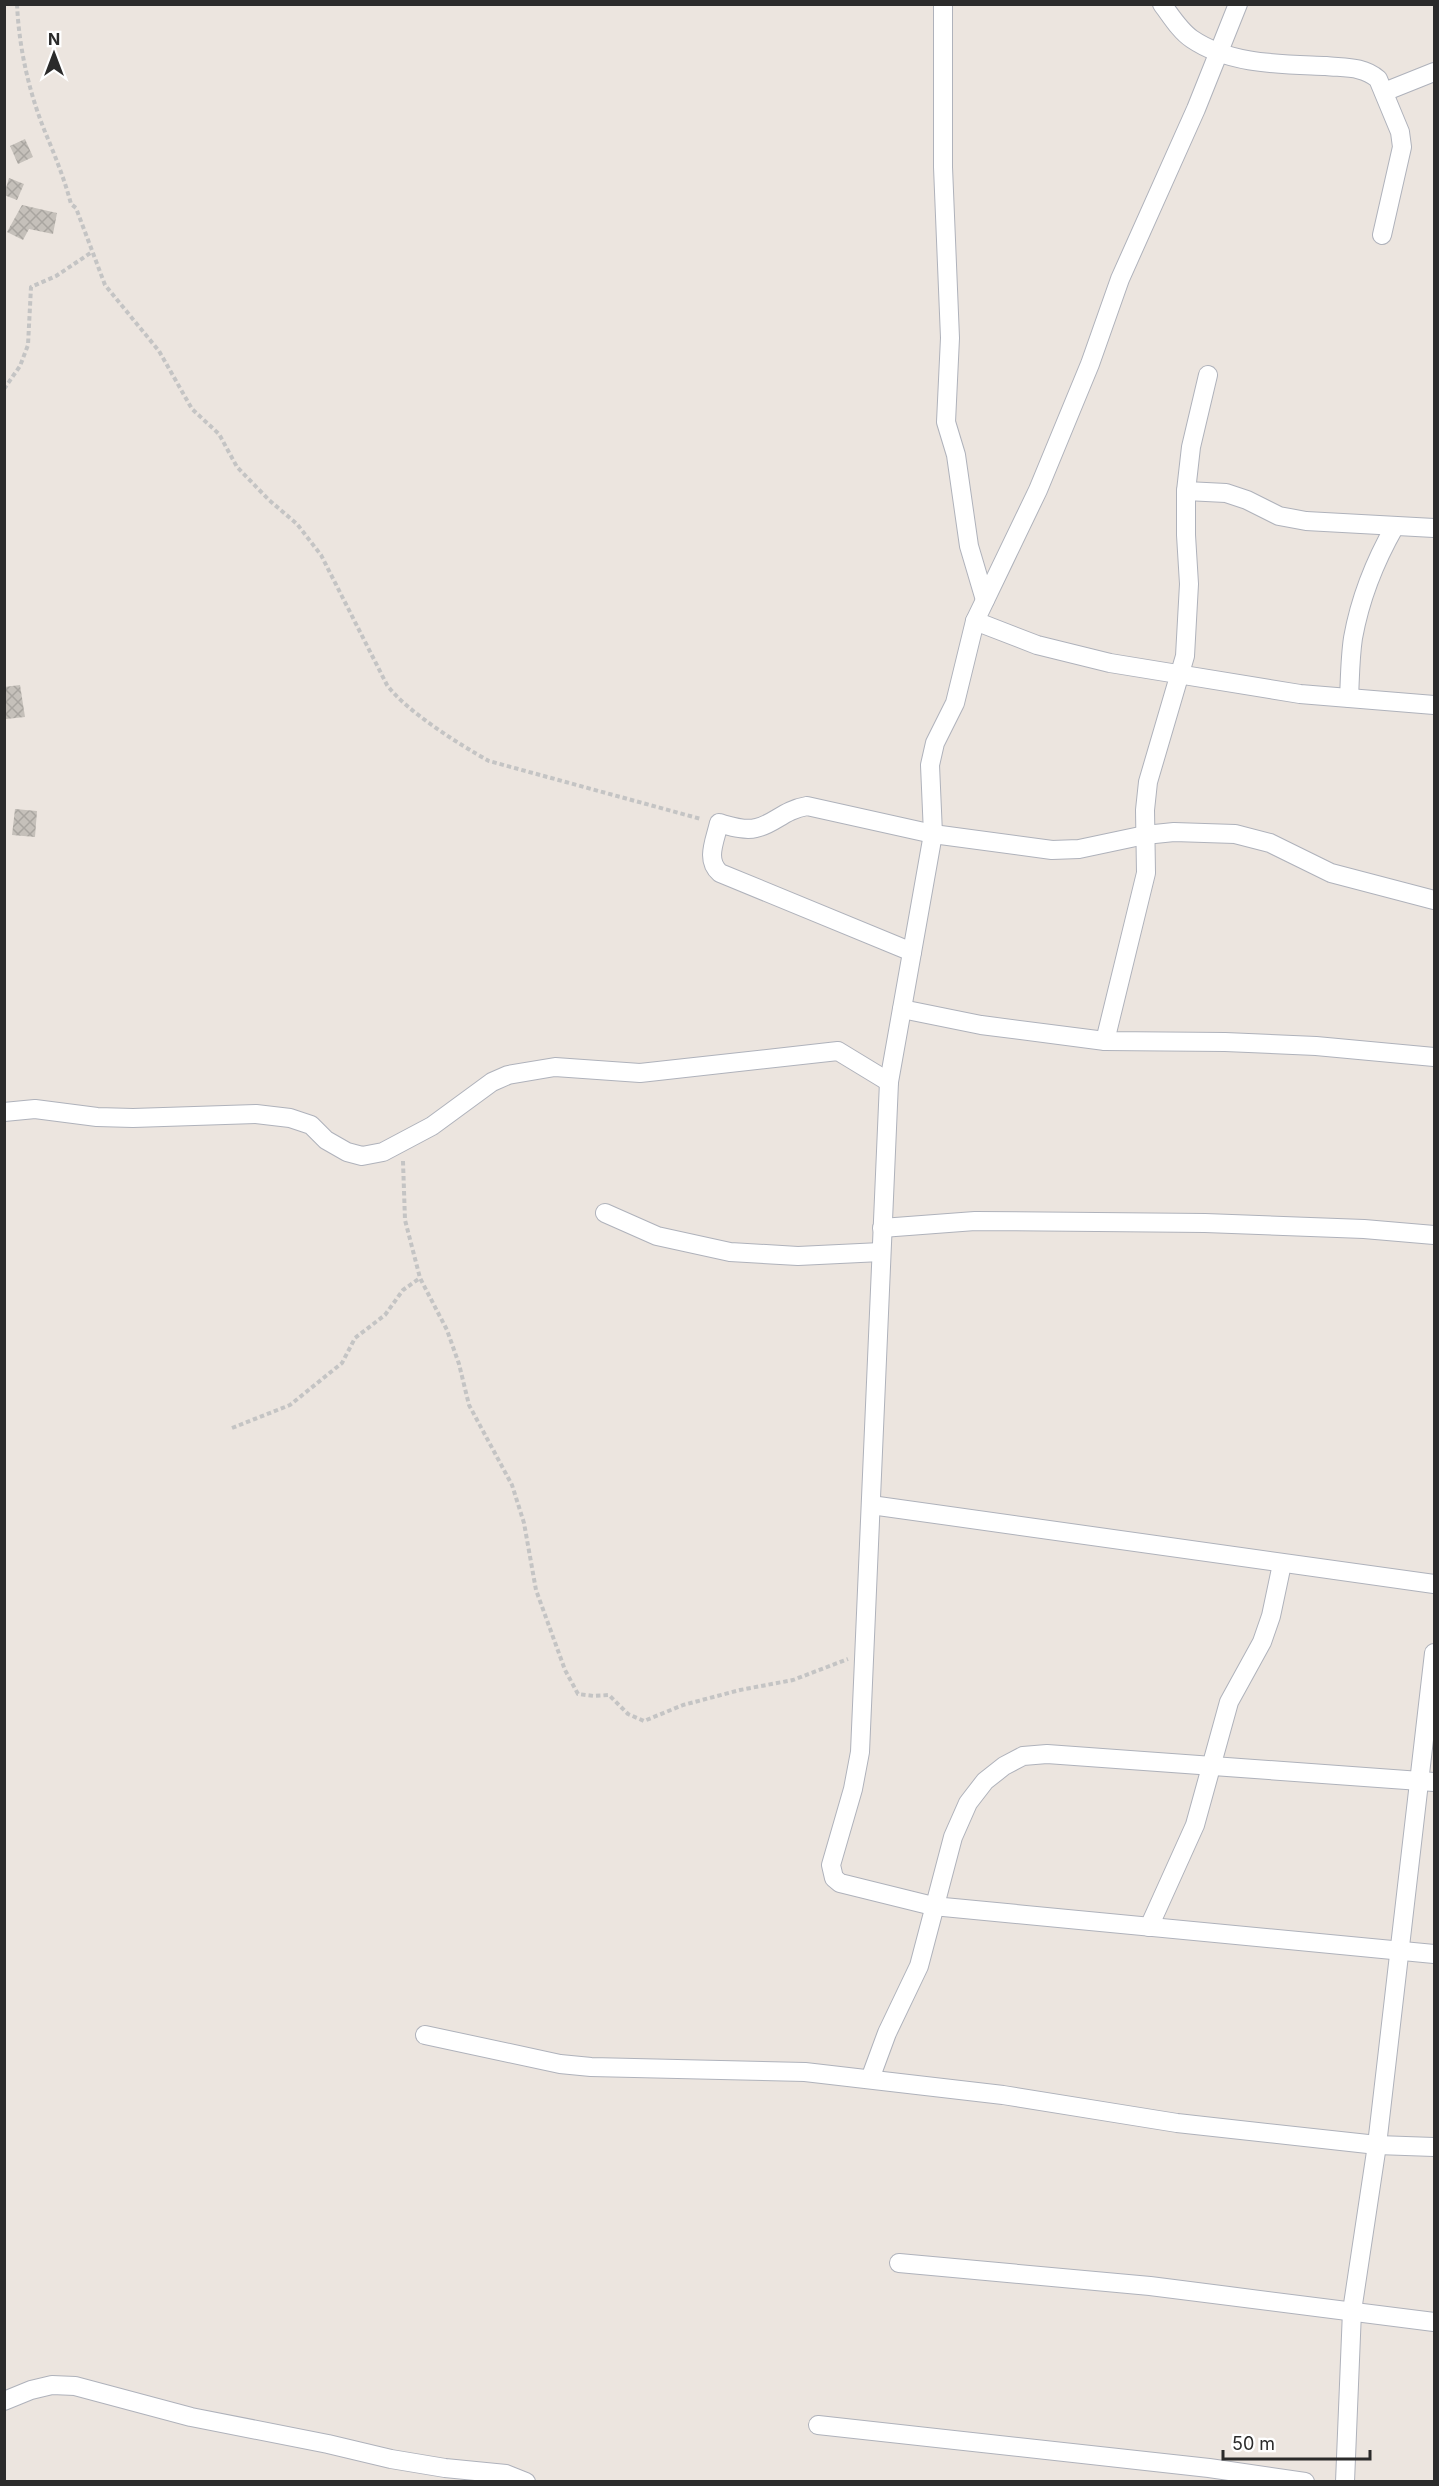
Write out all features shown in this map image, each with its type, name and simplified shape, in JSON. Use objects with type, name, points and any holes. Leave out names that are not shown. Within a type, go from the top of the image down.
[{"type":"street","points":[[943,4],[943,166],[950,338],[946,422],[959,476],[969,546],[986,600]]},
{"type":"street","points":[[1162,4],[1191,38],[1219,54],[1279,64],[1364,70],[1378,79],[1400,132],[1402,147],[1382,235]]},
{"type":"street","points":[[1238,4],[1219,54],[1120,279],[1090,364],[1038,490],[975,621],[955,703],[935,744],[930,765],[933,834],[889,1082],[860,1752],[831,1865],[834,1878],[840,1883],[933,1906],[1434,1954]]},
{"type":"street","points":[[1384,92],[1434,72]]},
{"type":"street","points":[[1105,1041],[1146,873],[1145,835],[1148,782],[1185,656],[1189,584],[1186,490],[1191,447],[1208,375]]},
{"type":"street","points":[[1186,490],[1226,493],[1247,500],[1279,516],[1297,519],[1434,528]]},
{"type":"street","points":[[1349,698],[1353,641],[1357,620],[1375,564],[1395,526]]},
{"type":"street","points":[[975,621],[1037,645],[1072,655],[1180,675],[1300,694],[1434,705]]},
{"type":"street","points":[[912,952],[720,873],[712,864],[711,856],[719,823],[755,829],[768,824],[792,808],[807,806],[933,834],[1052,850],[1079,849],[1145,835],[1196,832],[1235,834],[1270,843],[1331,873],[1434,900]]},
{"type":"street","points":[[902,1009],[981,1025],[1105,1041],[1305,1045],[1434,1057]]},
{"type":"street","points":[[4,1112],[35,1109],[97,1117],[256,1114],[290,1118],[311,1125],[326,1140],[347,1152],[362,1156],[383,1152],[432,1126],[492,1082],[508,1075],[555,1068],[640,1073],[838,1051],[889,1082]]},
{"type":"street","points":[[605,1214],[642,1232],[730,1252],[798,1256],[881,1252]]},
{"type":"street","points":[[882,1228],[975,1221],[1205,1223],[1364,1229],[1434,1235]]},
{"type":"street","points":[[871,1505],[1434,1584]]},
{"type":"street","points":[[1149,1927],[1195,1825],[1229,1702],[1262,1642],[1271,1616],[1282,1564]]},
{"type":"street","points":[[1345,2481],[1352,2311],[1377,2145],[1399,1951],[1427,1781],[1434,1653]]},
{"type":"street","points":[[870,2079],[919,1966],[953,1837],[968,1803],[986,1781],[1013,1761],[1023,1756],[1047,1754],[1427,1781]]},
{"type":"street","points":[[425,2035],[560,2064],[614,2068],[805,2072],[1002,2095],[1177,2123],[1377,2145],[1434,2147]]},
{"type":"street","points":[[899,2263],[1150,2286],[1434,2322]]},
{"type":"street","points":[[4,2401],[51,2385],[75,2386],[221,2424],[328,2444],[391,2459],[445,2468],[506,2474],[526,2481]]},
{"type":"street","points":[[818,2425],[1209,2468],[1305,2481]]},
{"type":"path","points":[[17,4],[24,63],[32,91],[47,138],[60,165],[71,204],[76,208],[105,285],[159,351],[192,409],[219,434],[237,466],[269,500],[297,524],[321,555],[387,685],[397,699],[473,753],[489,761],[544,778],[719,823]]},
{"type":"path","points":[[4,389],[20,366],[28,345],[31,288],[56,276],[92,252]]},
{"type":"path","points":[[402,1142],[405,1220],[420,1278],[447,1330],[459,1364],[469,1405],[512,1485],[524,1523],[536,1590],[565,1670],[578,1694],[609,1695],[628,1714],[644,1721],[683,1705],[740,1690],[793,1680],[866,1652]]},
{"type":"path","points":[[232,1428],[290,1405],[342,1363],[355,1338],[385,1315],[403,1290],[420,1278]]},
{"type":"building","points":[[25,139],[33,157],[18,164],[10,146]]},
{"type":"building","points":[[9,178],[24,184],[17,200],[4,195]]},
{"type":"building","points":[[22,205],[57,213],[53,234],[29,229],[23,240],[7,232]]},
{"type":"building","points":[[20,685],[25,717],[6,719],[4,687]]},
{"type":"building","points":[[15,809],[37,811],[35,837],[12,835]]}]
